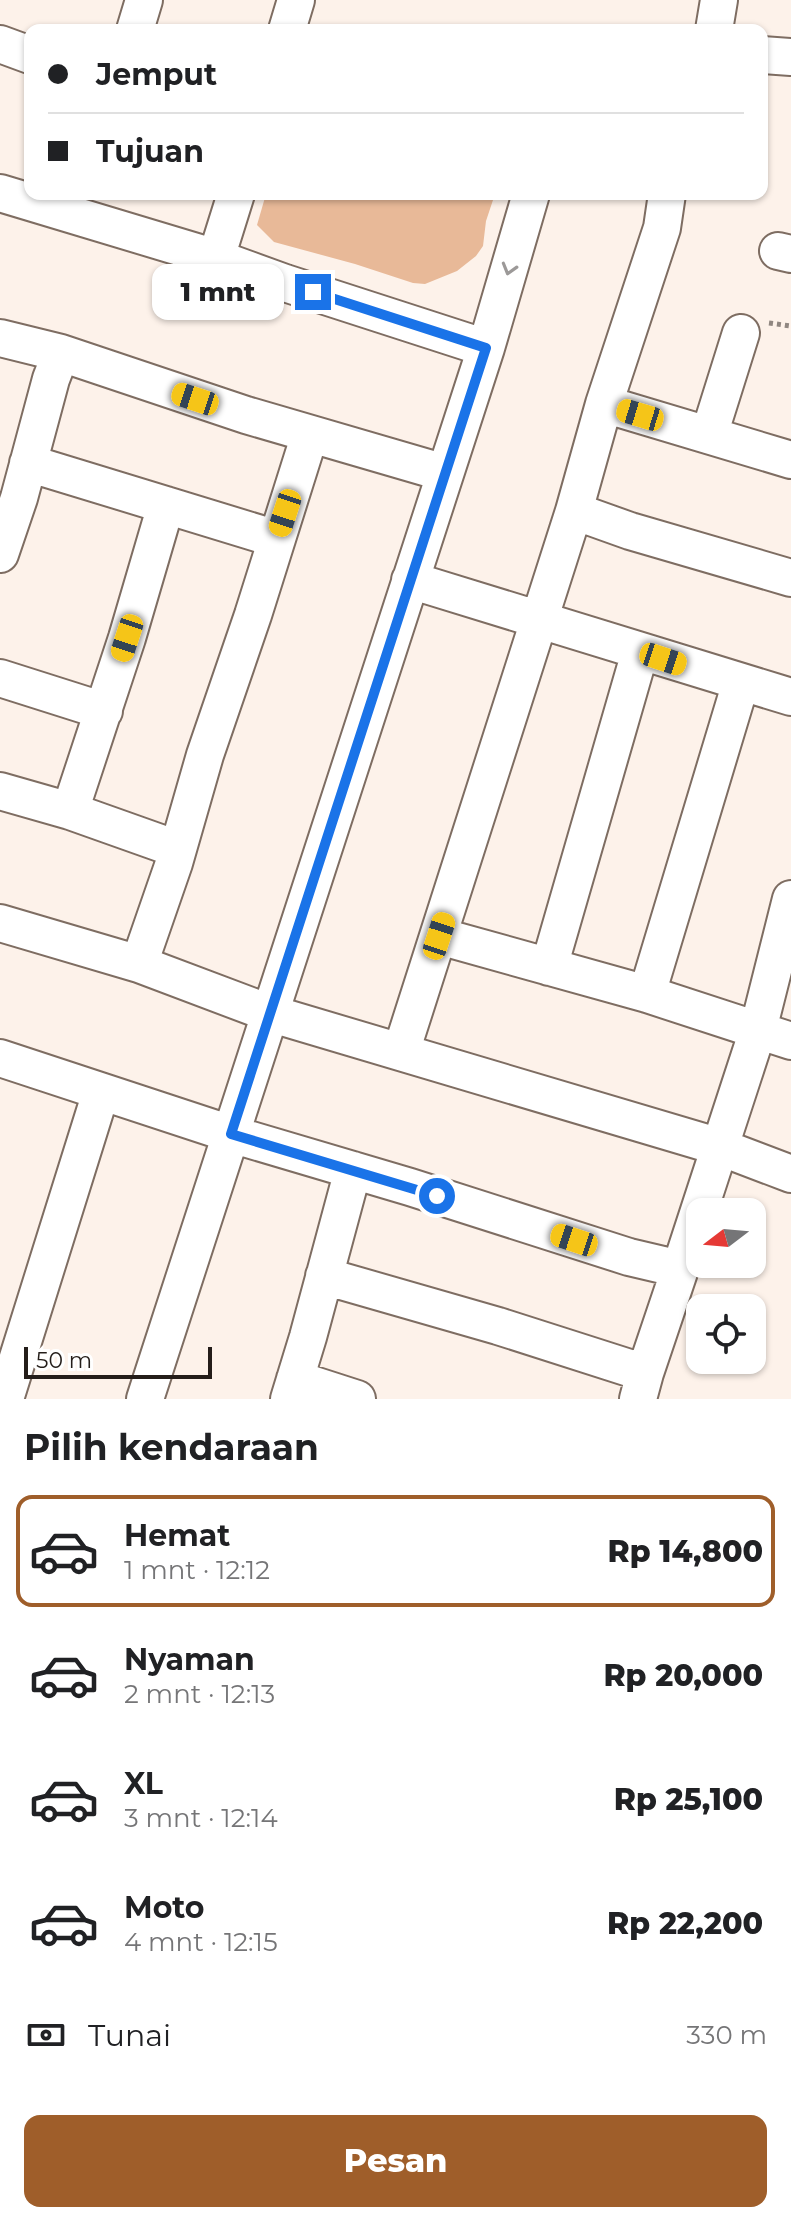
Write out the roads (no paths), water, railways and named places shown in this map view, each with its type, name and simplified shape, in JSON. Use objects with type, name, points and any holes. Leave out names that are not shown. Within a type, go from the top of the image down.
[{"type":"street","points":[[137,24],[144,0]]},
{"type":"street","points":[[289,24],[296,0]]},
{"type":"street","points":[[715,24],[719,0]]},
{"type":"street","points":[[0,44],[24,53]]},
{"type":"street","points":[[768,55],[791,57]]},
{"type":"street","points":[[0,193],[24,197]]},
{"type":"street","points":[[47,200],[80,205],[285,283],[486,348]]},
{"type":"street","points":[[216,258],[234,200]]},
{"type":"street","points":[[145,1399],[486,348],[529,200]]},
{"type":"street","points":[[401,1052],[574,511],[604,404],[662,228],[666,200]]},
{"type":"street","points":[[709,435],[741,333]]},
{"type":"street","points":[[0,338],[98,364],[144,382],[445,473]]},
{"type":"street","points":[[0,554],[61,353]]},
{"type":"street","points":[[604,404],[791,460]]},
{"type":"street","points":[[139,964],[310,434]]},
{"type":"street","points":[[28,463],[277,539]]},
{"type":"street","points":[[70,811],[104,711],[166,505]]},
{"type":"street","points":[[574,511],[630,531],[791,577]]},
{"type":"street","points":[[410,580],[791,697]]},
{"type":"street","points":[[549,967],[640,652]]},
{"type":"street","points":[[0,678],[104,711]]},
{"type":"street","points":[[647,994],[741,682]]},
{"type":"street","points":[[0,791],[70,811],[177,849]]},
{"type":"street","points":[[324,1276],[498,1326],[641,1386],[720,1147],[774,1036],[791,899]]},
{"type":"street","points":[[0,923],[139,964],[269,1013],[720,1147],[791,1174]]},
{"type":"street","points":[[439,936],[647,994],[774,1036]]},
{"type":"street","points":[[0,1058],[231,1134],[629,1257],[680,1269]]},
{"type":"street","points":[[5,1399],[101,1092]]},
{"type":"street","points":[[353,1170],[292,1389],[357,1399]]}]
